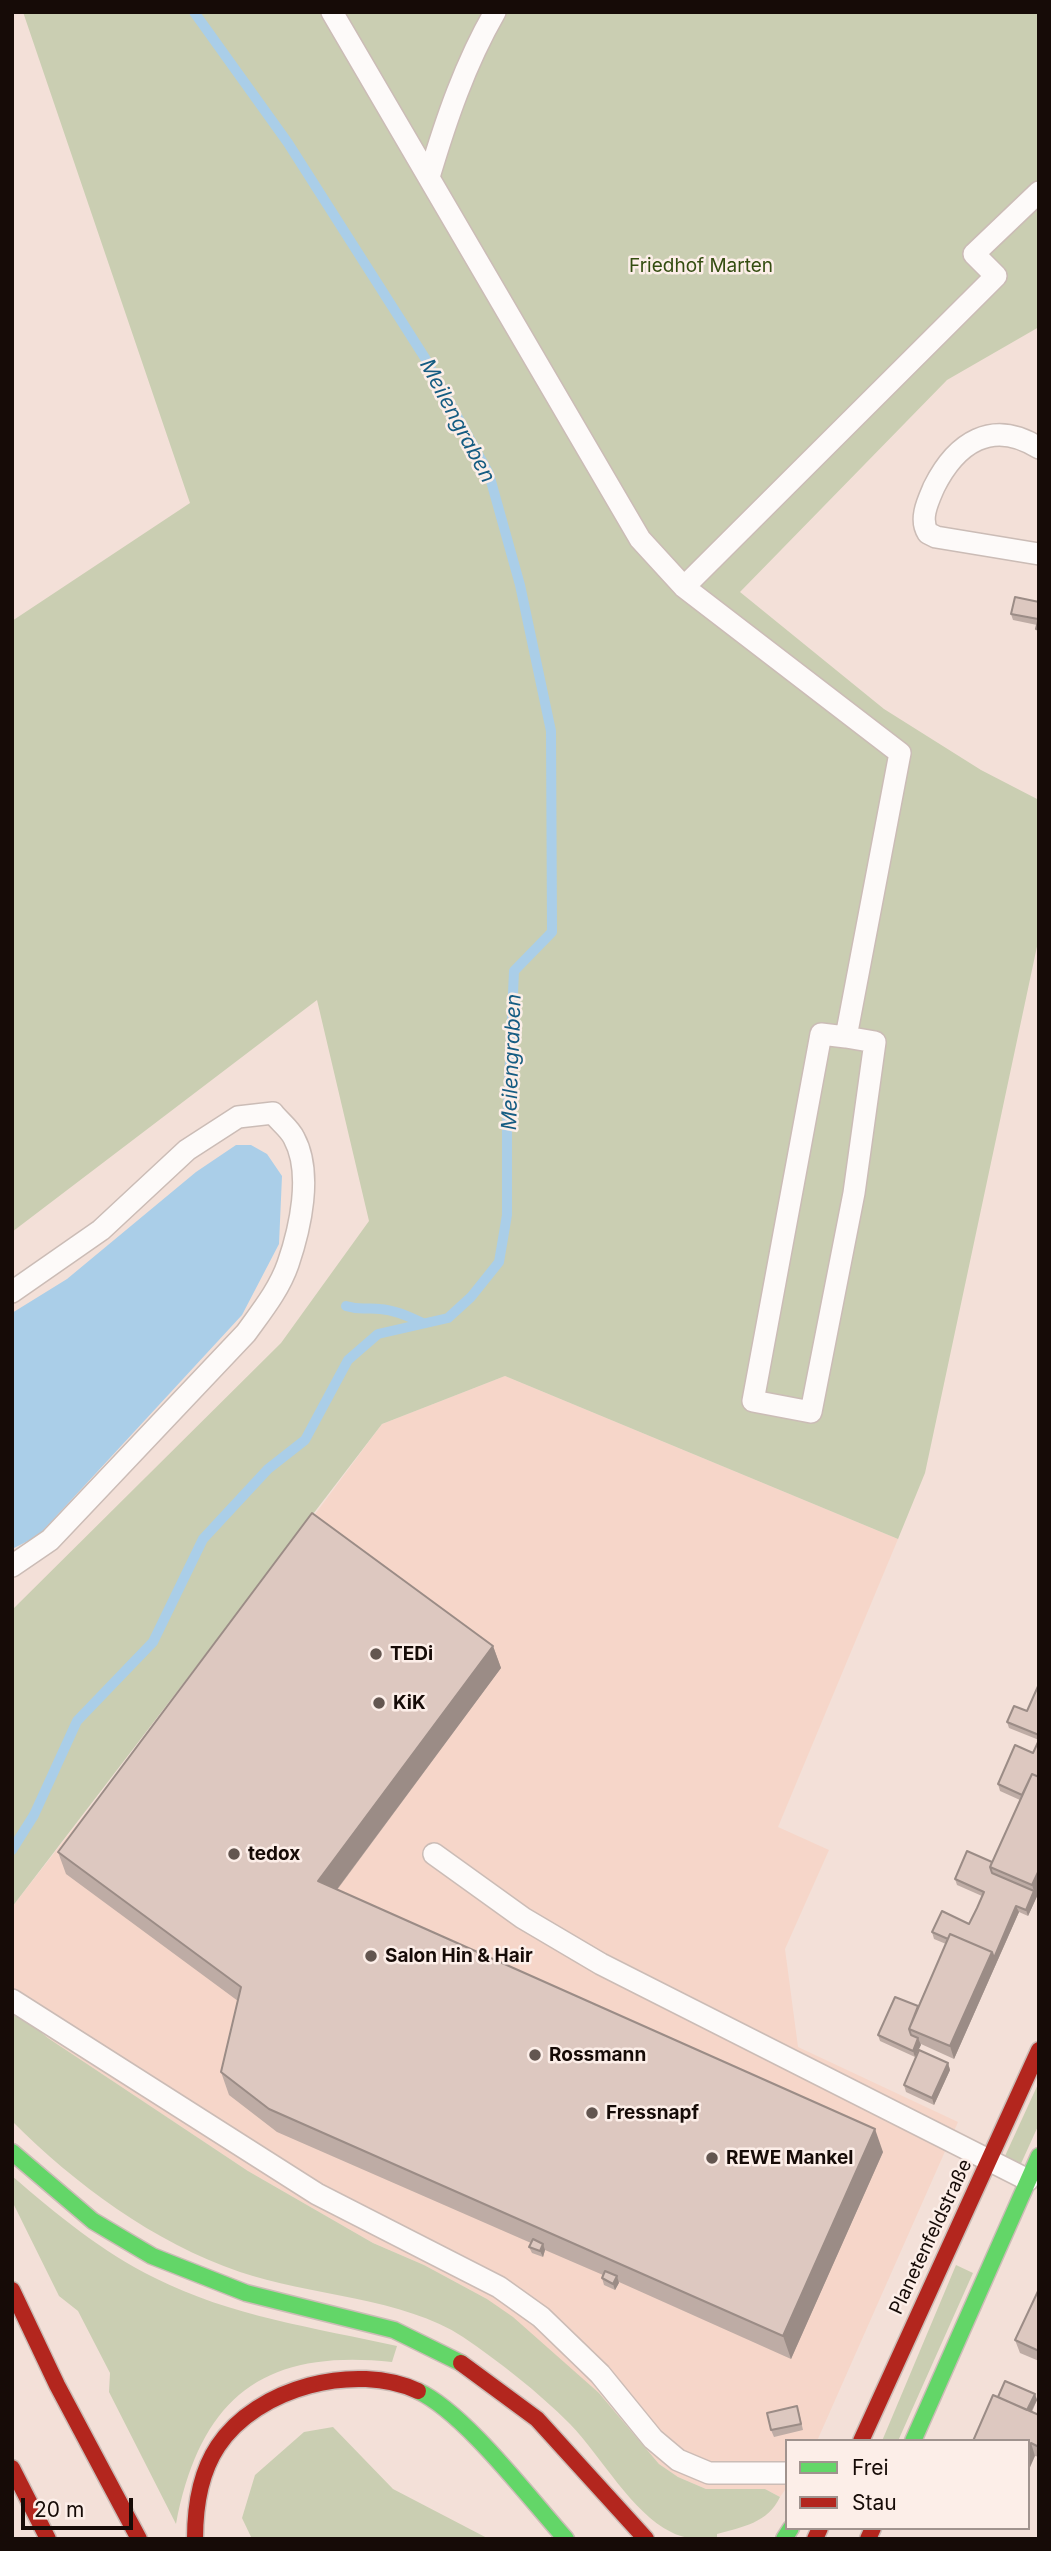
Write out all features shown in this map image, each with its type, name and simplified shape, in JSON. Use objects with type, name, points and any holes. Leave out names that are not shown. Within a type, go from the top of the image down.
[{"type":"main road","name":"Planetenfeldstraße","points":[[862,2439],[1039,2050]]},
{"type":"main road","points":[[12,2152],[93,2221],[152,2256],[246,2293],[394,2330],[466,2365],[537,2419],[646,2539]]},
{"type":"main road","points":[[914,2439],[1039,2156]]},
{"type":"main road","points":[[12,2290],[57,2385],[139,2539]]},
{"type":"main road","points":[[195,2539],[195,2516],[201,2487],[217,2447],[245,2417],[283,2395],[317,2381],[360,2377],[396,2383],[426,2395],[447,2411],[566,2539]]},
{"type":"main road","points":[[12,2468],[48,2539]]},
{"type":"main road","points":[[630,2522],[654,2539]]},
{"type":"lane","points":[[332,12],[640,539],[684,587],[900,753],[846,1037]]},
{"type":"lane","points":[[429,177],[446,122],[480,38],[495,12]]},
{"type":"lane","points":[[684,587],[996,276],[974,254],[1039,192]]},
{"type":"lane","points":[[1039,448],[1010,436],[973,440],[945,465],[928,500],[924,521],[928,533],[936,537],[1039,554]]},
{"type":"lane","points":[[821,1034],[846,1037],[875,1042],[853,1193],[811,1412],[753,1401],[821,1034]]},
{"type":"lane","points":[[12,1292],[101,1230],[187,1150],[238,1117],[273,1113],[294,1138],[304,1176],[299,1219],[287,1265],[269,1302],[246,1333],[50,1541],[12,1566]]},
{"type":"lane","points":[[434,1854],[523,1918],[601,1964],[1028,2180]]},
{"type":"lane","points":[[12,2000],[317,2194],[499,2287],[541,2317],[600,2374],[653,2439],[678,2460],[709,2473],[785,2473]]},
{"type":"shaded area","points":[[505,1376],[898,1539],[778,1827],[829,1850],[785,1949],[798,2047],[958,2122],[818,2439],[785,2439],[785,2490],[780,2497],[765,2489],[706,2489],[678,2477],[659,2464],[599,2393],[487,2299],[424,2265],[373,2243],[248,2171],[48,2038],[12,2008],[12,1907],[235,1622],[382,1424]]},
{"type":"green space","name":"Friedhof Marten","points":[[23,12],[1039,12],[1039,327],[947,380],[740,592],[884,709],[981,770],[1039,800],[1039,937],[925,1473],[898,1539],[505,1376],[382,1424],[12,1907],[12,1610],[281,1343],[369,1221],[317,1000],[12,1232],[12,621],[190,503]]},
{"type":"green space","points":[[12,2008],[48,2038],[248,2171],[373,2243],[424,2265],[487,2299],[513,2317],[599,2393],[659,2464],[678,2477],[706,2489],[765,2489],[780,2497],[775,2506],[753,2523],[717,2534],[717,2539],[677,2535],[643,2512],[570,2424],[518,2378],[463,2337],[440,2324],[385,2305],[240,2272],[177,2245],[117,2209],[62,2167],[12,2121]]},
{"type":"green space","points":[[1039,2082],[1039,2124],[1019,2168],[1005,2156]]},
{"type":"green space","points":[[12,2176],[98,2244],[155,2278],[213,2302],[243,2311],[397,2346],[392,2362],[347,2360],[307,2364],[273,2374],[245,2390],[221,2414],[202,2444],[187,2480],[176,2524],[109,2392],[110,2373],[78,2311],[59,2296],[12,2201]]},
{"type":"green space","points":[[956,2265],[973,2273],[899,2439],[883,2439]]},
{"type":"green space","points":[[333,2427],[393,2489],[489,2539],[252,2539],[242,2518],[255,2475],[304,2432]]},
{"type":"water","points":[[236,1145],[251,1145],[267,1154],[282,1176],[279,1244],[242,1315],[38,1536],[12,1549],[12,1313],[67,1279],[196,1172]]},
{"type":"building","points":[[1015,597],[1039,602],[1038,619],[1011,614]]},
{"type":"building","points":[[312,1513],[493,1646],[318,1881],[875,2129],[783,2336],[269,2109],[221,2072],[241,1987],[58,1852]]},
{"type":"building","points":[[1039,1684],[1039,1735],[1007,1722],[1014,1706],[1027,1711]]},
{"type":"building","points":[[1039,1740],[1039,1777],[1032,1774],[1022,1795],[998,1784],[1015,1745],[1033,1753]]},
{"type":"building","points":[[1032,1774],[1039,1777],[1039,1870],[1032,1885],[990,1867]]},
{"type":"building","points":[[967,1851],[992,1862],[992,1873],[1034,1891],[1026,1910],[1016,1906],[994,1958],[992,1952],[950,1934],[948,1939],[932,1932],[942,1911],[969,1924],[984,1892],[955,1879]]},
{"type":"building","points":[[950,1934],[992,1952],[950,2046],[909,2029]]},
{"type":"building","points":[[895,1997],[918,2006],[909,2029],[911,2035],[918,2038],[913,2051],[878,2035]]},
{"type":"building","points":[[919,2050],[948,2063],[932,2098],[904,2085]]},
{"type":"building","points":[[533,2239],[543,2244],[540,2251],[529,2247]]},
{"type":"building","points":[[605,2271],[617,2276],[613,2284],[602,2278]]},
{"type":"building","points":[[1039,2289],[1039,2351],[1015,2340]]},
{"type":"building","points":[[1005,2381],[1035,2394],[1027,2410],[998,2397]]},
{"type":"building","points":[[993,2395],[1039,2415],[1039,2447],[1031,2443],[1030,2445],[1030,2439],[974,2439]]},
{"type":"building","points":[[797,2406],[801,2424],[771,2430],[767,2413]]},
{"type":"waterway","name":"Meilengraben","points":[[12,1850],[34,1815],[77,1721],[153,1642],[203,1539],[268,1469],[305,1440],[348,1360],[378,1334],[448,1318],[471,1297],[499,1262],[507,1215],[507,1127],[514,971],[552,932],[551,731],[520,585],[489,474],[425,358],[288,143],[194,12]]},
{"type":"waterway","points":[[346,1306],[391,1311],[423,1323]]},
{"type":"traffic: fast","points":[[12,2152],[93,2221],[152,2256],[246,2293],[394,2330],[461,2363]]},
{"type":"traffic: fast","points":[[914,2439],[1039,2156]]},
{"type":"traffic: fast","points":[[418,2391],[436,2402],[476,2437],[566,2539]]},
{"type":"traffic: fast","points":[[784,2539],[790,2530]]},
{"type":"traffic: jam","points":[[862,2439],[1039,2050]]},
{"type":"traffic: jam","points":[[12,2290],[57,2385],[139,2539]]},
{"type":"traffic: jam","points":[[461,2363],[537,2419],[646,2539]]},
{"type":"traffic: jam","points":[[195,2539],[200,2491],[212,2456],[235,2426],[257,2408],[282,2395],[338,2380],[366,2379],[393,2383],[418,2391]]},
{"type":"traffic: jam","points":[[12,2468],[48,2539]]},
{"type":"traffic: jam","points":[[815,2539],[819,2530]]},
{"type":"traffic: jam","points":[[868,2539],[872,2530]]},
{"type":"place","name":"TEDi","points":[[376,1654]]},
{"type":"place","name":"KiK","points":[[379,1703]]},
{"type":"place","name":"tedox","points":[[234,1854]]},
{"type":"place","name":"Salon Hin & Hair","points":[[371,1956]]},
{"type":"place","name":"Rossmann","points":[[535,2055]]},
{"type":"place","name":"Fressnapf","points":[[592,2113]]},
{"type":"place","name":"REWE Mankel","points":[[712,2158]]}]
